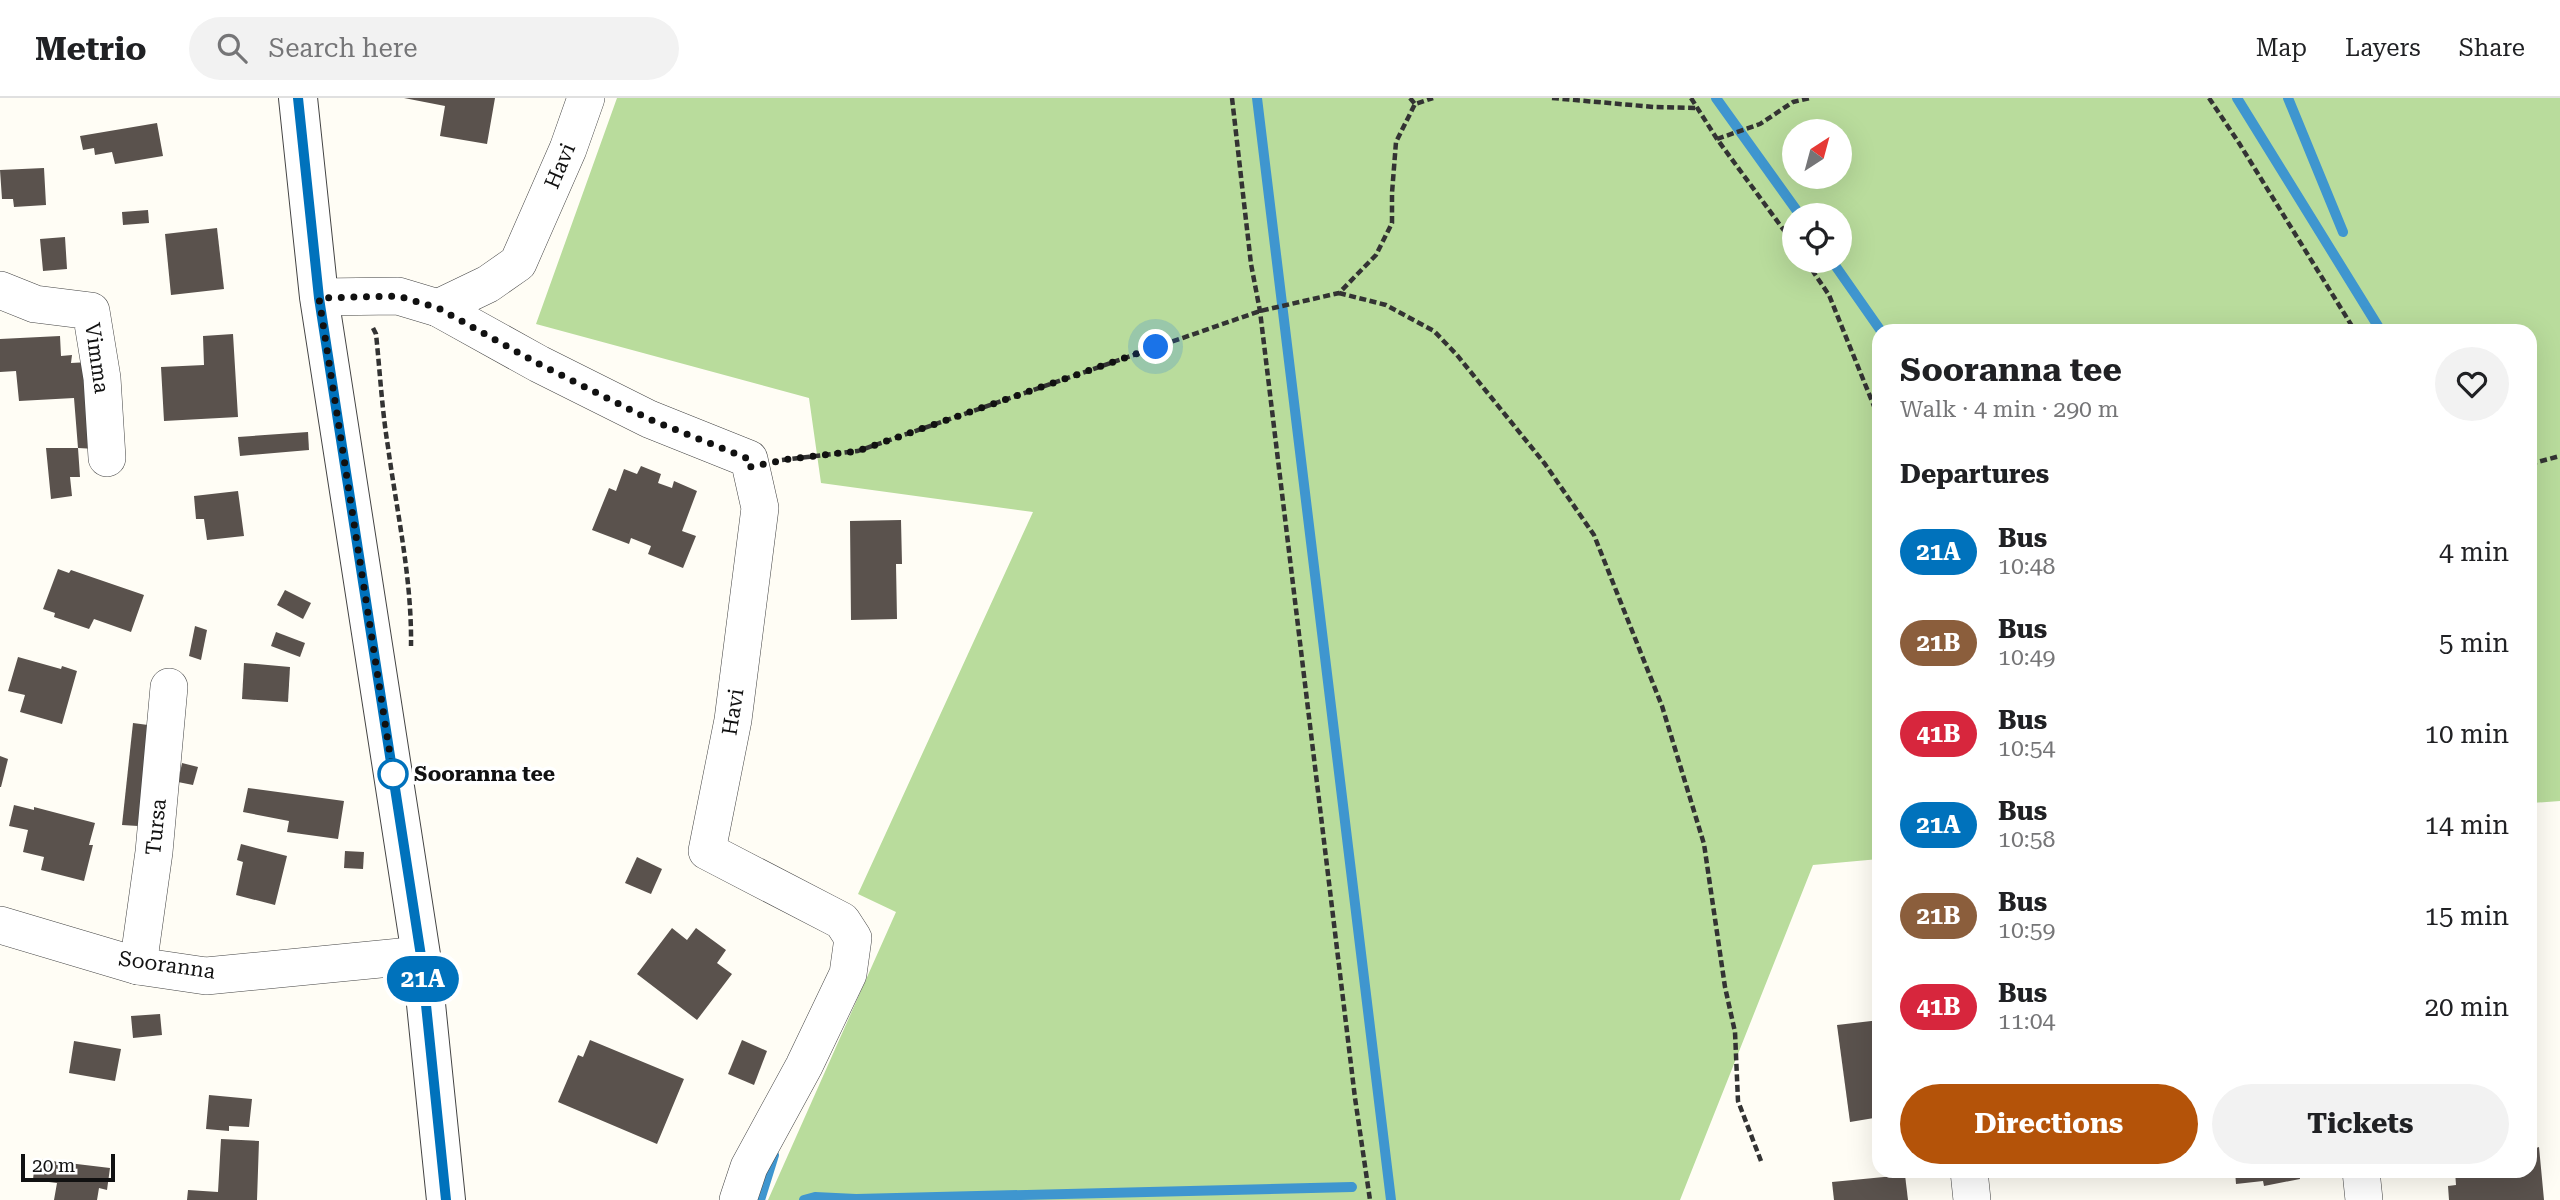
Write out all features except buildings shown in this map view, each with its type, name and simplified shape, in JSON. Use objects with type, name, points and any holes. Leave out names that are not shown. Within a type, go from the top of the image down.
[{"type":"street","points":[[298,98],[319,298],[421,956],[446,1200]]},
{"type":"street","name":"Havi","points":[[438,308],[488,284],[517,263],[568,149],[586,98]]},
{"type":"street","name":"Vimma","points":[[0,290],[35,304],[91,311],[102,378],[107,458]]},
{"type":"street","points":[[319,298],[398,296],[438,308],[539,364],[649,419],[749,459],[750,467]]},
{"type":"street","name":"Havi","points":[[738,1200],[748,1167],[804,1066],[848,974],[853,938],[842,920],[707,850],[733,720],[760,508],[750,467]]},
{"type":"street","name":"Tursa","points":[[138,965],[154,852],[169,687]]},
{"type":"street","name":"Sooranna","points":[[0,925],[138,965],[206,975],[421,956]]},
{"type":"street","points":[[1970,1178],[1972,1200]]},
{"type":"street","points":[[2362,1178],[2364,1200]]},
{"type":"path","points":[[1232,98],[1370,1200]]},
{"type":"path","points":[[1410,98],[1415,104]]},
{"type":"path","points":[[1339,293],[1376,256],[1392,223],[1396,142],[1415,104],[1433,98]]},
{"type":"path","points":[[1552,98],[1697,108]]},
{"type":"path","points":[[1691,98],[1717,139],[1782,228]]},
{"type":"path","points":[[1717,139],[1760,124],[1793,102],[1810,98]]},
{"type":"path","points":[[2209,98],[2351,324]]},
{"type":"path","points":[[1813,273],[1829,295],[1872,401]]},
{"type":"path","points":[[750,467],[789,459],[858,451],[1300,300],[1339,293],[1386,305],[1434,331],[1457,355],[1545,464],[1594,535],[1662,706],[1704,844],[1725,987],[1735,1032],[1738,1101],[1761,1161]]},
{"type":"path","points":[[2537,462],[2560,456]]},
{"type":"green space","points":[[617,98],[2560,98],[2560,801],[2537,803],[2537,324],[1872,324],[1872,860],[1813,865],[1680,1200],[768,1200],[896,912],[858,894],[1033,512],[821,483],[809,398],[536,324]]},
{"type":"waterway","points":[[1257,98],[1391,1200]]},
{"type":"waterway","points":[[1716,98],[1791,203]]},
{"type":"waterway","points":[[2237,98],[2377,324]]},
{"type":"waterway","points":[[2288,98],[2343,232]]},
{"type":"waterway","points":[[1840,273],[1876,324]]},
{"type":"waterway","points":[[760,1200],[774,1155]]},
{"type":"waterway","points":[[804,1200],[815,1197],[856,1199],[1352,1187]]},
{"type":"bus line","name":"21A","points":[[298,98],[319,298],[421,956],[446,1200]]},
{"type":"place","name":"Sooranna tee","points":[[393,774]]},
{"type":"route","points":[[393,774],[319,298],[398,296],[438,308],[539,364],[649,419],[749,459],[750,467],[789,459],[858,451],[1156,347]]}]
